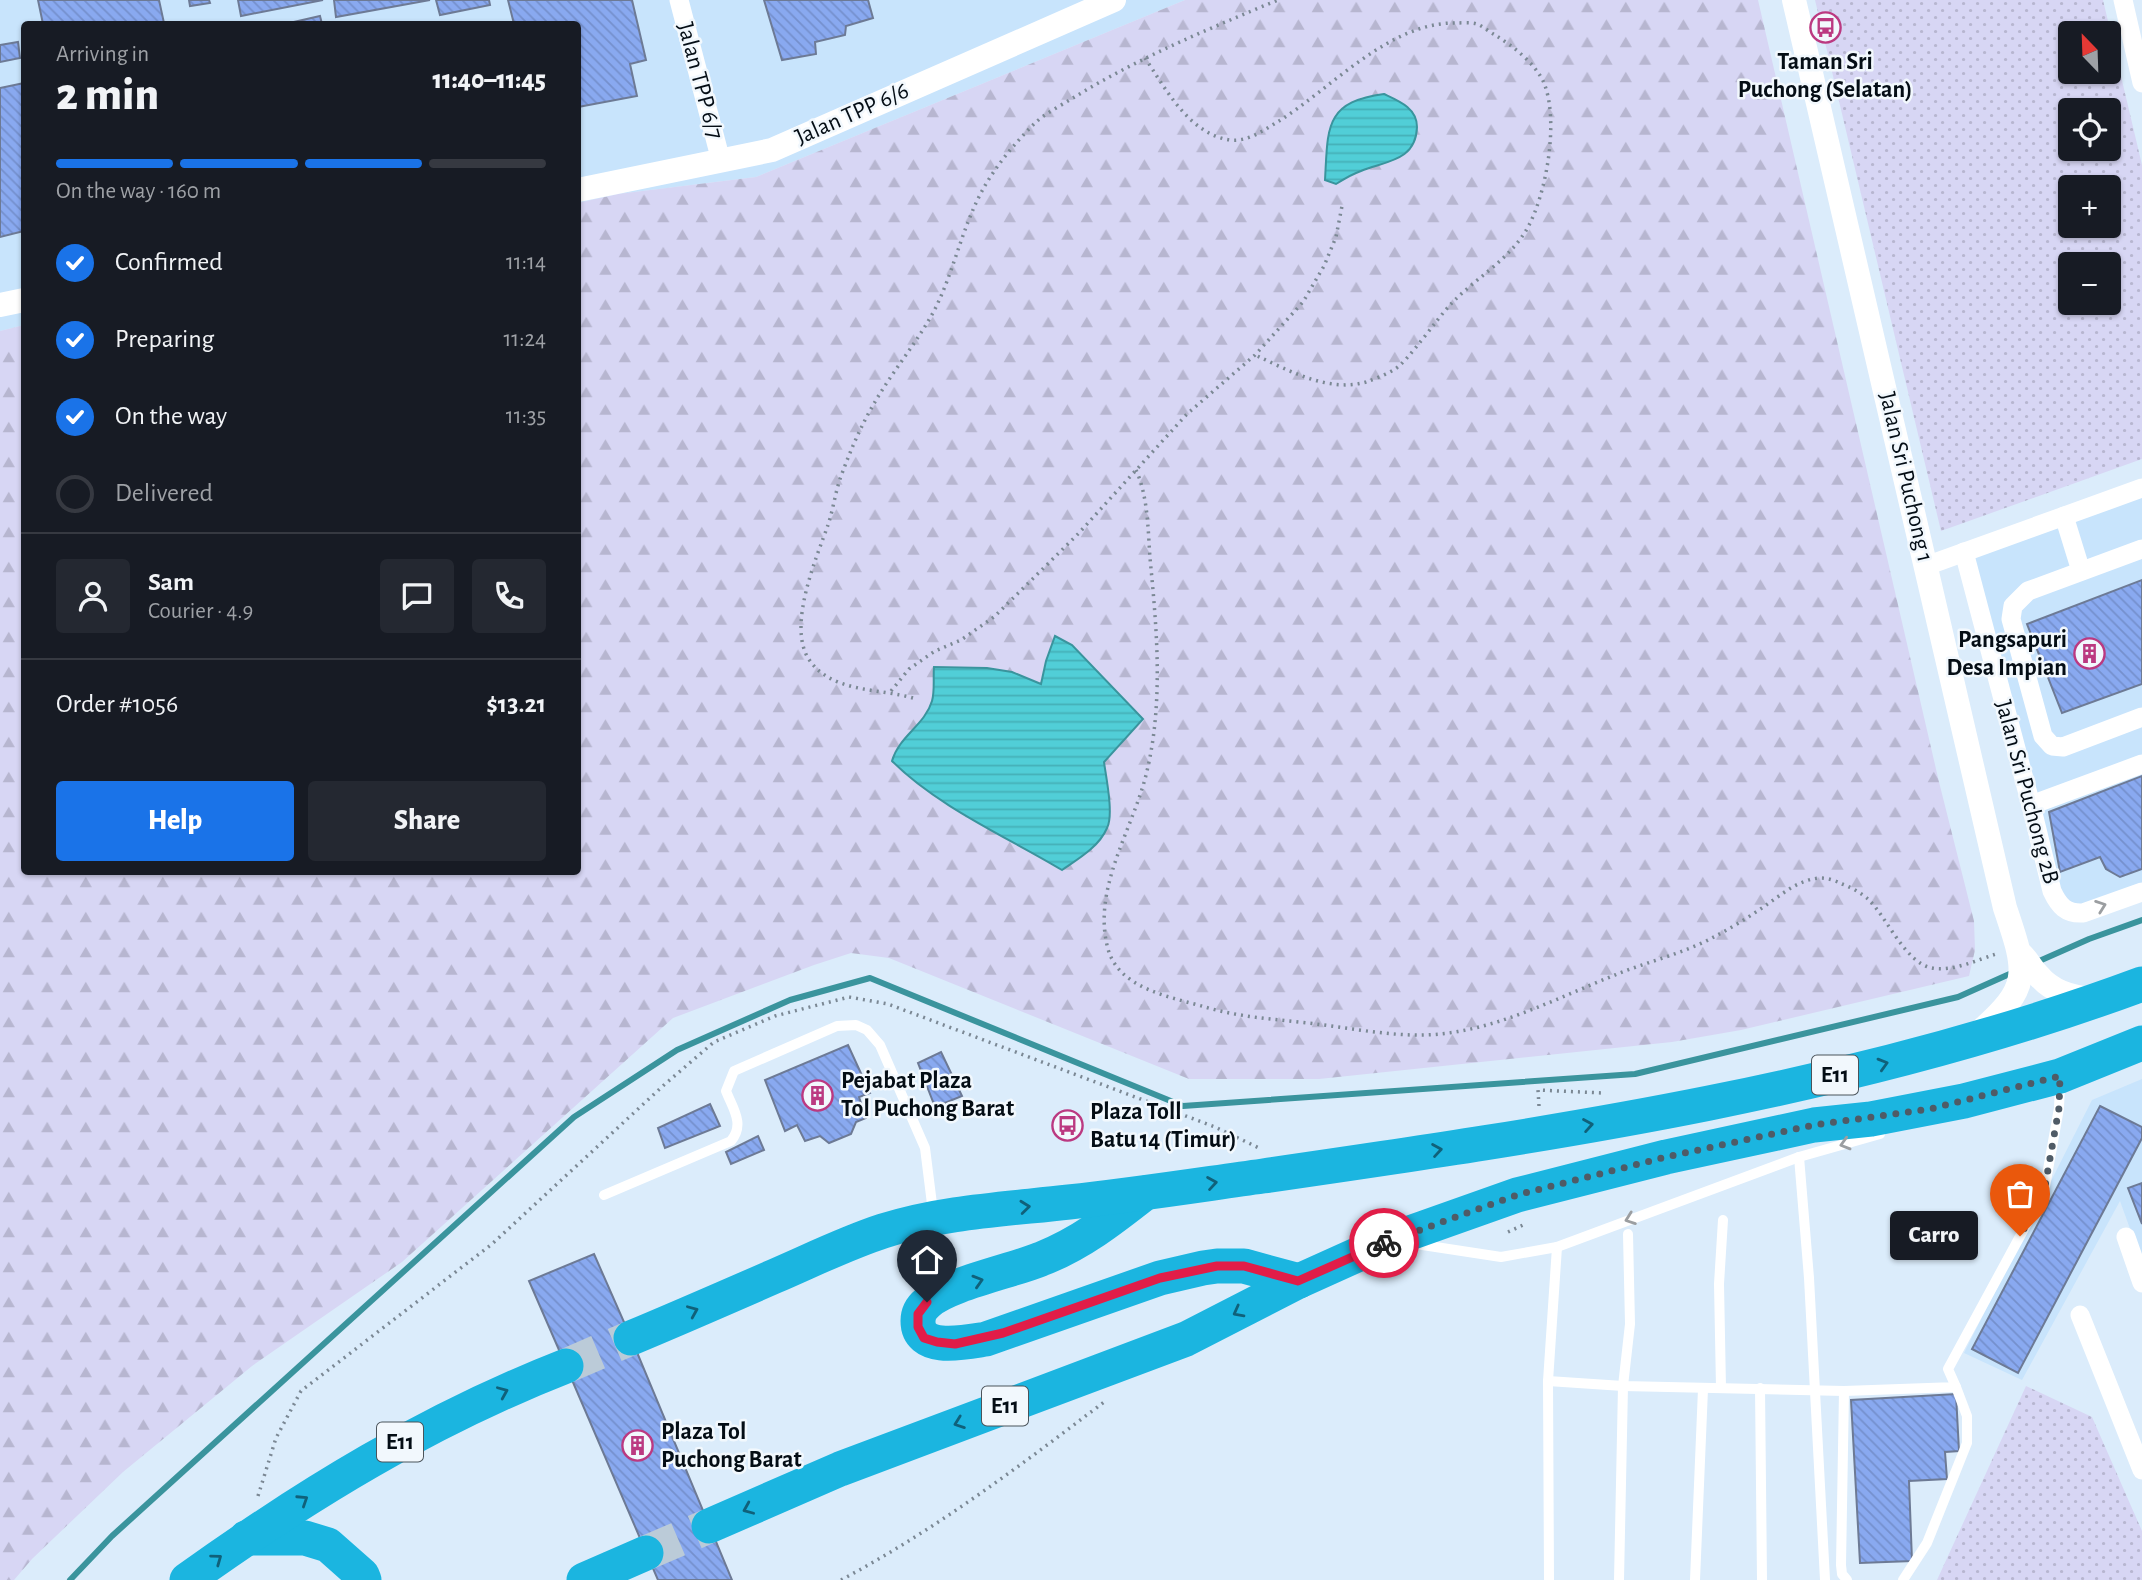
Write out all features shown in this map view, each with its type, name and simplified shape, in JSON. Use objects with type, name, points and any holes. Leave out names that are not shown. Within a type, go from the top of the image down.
[{"type":"highway","name":"E11","points":[[631,1338],[885,1231],[934,1219],[1145,1194],[1433,1151],[1683,1109],[1861,1070],[2064,1013],[2142,984]]},
{"type":"highway","name":"E11","points":[[709,1526],[866,1459],[1186,1339],[1298,1281],[1390,1240],[1517,1195],[1666,1157],[1814,1125],[1918,1116],[2060,1076],[2142,1043]]},
{"type":"highway","points":[[1145,1194],[1074,1245],[1041,1260],[950,1289],[927,1302],[918,1314],[918,1327],[924,1338],[955,1344],[985,1339],[1160,1278],[1217,1266],[1244,1266],[1298,1281]]},
{"type":"highway","name":"E11","points":[[187,1580],[307,1497],[397,1444],[483,1401],[566,1366]]},
{"type":"highway","points":[[246,1538],[305,1538],[328,1545],[364,1580]]},
{"type":"highway","points":[[584,1580],[646,1553]]},
{"type":"street","name":"Jalan TPP 6/7","points":[[680,0],[722,161]]},
{"type":"street","name":"Jalan TPP 6/6","points":[[581,189],[772,150],[1082,6],[1114,0]]},
{"type":"street","name":"Jalan Sri Puchong 1","points":[[1794,0],[2005,908],[2021,955],[2022,975],[2018,991],[2000,1015],[1971,1039]]},
{"type":"street","points":[[2123,0],[2139,59],[2142,83]]},
{"type":"street","points":[[0,305],[21,301]]},
{"type":"street","points":[[1926,566],[2142,488]]},
{"type":"street","points":[[2064,516],[2081,571]]},
{"type":"street","points":[[2052,746],[2043,737],[2039,726],[2011,619],[2013,606],[2028,591],[2142,549]]},
{"type":"street","name":"Jalan Sri Puchong 2B","points":[[1964,552],[2052,891],[2064,909],[2073,913],[2083,913],[2142,892]]},
{"type":"street","points":[[2019,759],[2052,746],[2063,747],[2142,717]]},
{"type":"street","points":[[2031,805],[2142,764]]},
{"type":"street","name":"Jalan Sri Puchong 1","points":[[2021,955],[2044,981],[2065,994],[2099,1000]]},
{"type":"street","points":[[2126,1237],[2142,1283]]},
{"type":"street","points":[[2080,1315],[2141,1463]]},
{"type":"lane","points":[[604,1195],[731,1141],[738,1133],[738,1121],[726,1091],[734,1071],[847,1024],[867,1030],[880,1045],[925,1148],[934,1219]]},
{"type":"lane","points":[[1903,1580],[1927,1542],[1967,1443],[1967,1416],[1948,1369],[2044,1192],[2059,1108],[2060,1076]]},
{"type":"lane","points":[[1390,1240],[1501,1257],[1557,1247],[1799,1157],[1886,1132]]},
{"type":"lane","points":[[1799,1157],[1825,1580]]},
{"type":"lane","points":[[1721,1388],[1719,1284],[1723,1220]]},
{"type":"lane","points":[[1619,1580],[1623,1387],[1630,1324],[1628,1234]]},
{"type":"lane","points":[[1549,1580],[1548,1381],[1557,1247]]},
{"type":"lane","points":[[1548,1381],[1623,1387],[1844,1391],[1956,1387]]},
{"type":"lane","points":[[1695,1580],[1703,1388]]},
{"type":"lane","points":[[1760,1388],[1762,1580]]},
{"type":"lane","points":[[1844,1391],[1841,1565],[1842,1574],[1847,1580]]},
{"type":"path","points":[[913,698],[891,691],[842,684],[819,671],[807,656],[801,632],[808,576],[853,446],[872,407],[930,318],[947,283],[982,192],[1010,151],[1036,122],[1097,83],[1145,58],[1278,0]]},
{"type":"path","points":[[1145,58],[1184,115],[1205,130],[1231,140],[1255,136],[1287,116],[1371,54],[1400,37],[1437,23],[1476,24],[1522,55],[1543,81],[1550,110],[1547,170],[1528,227],[1496,265],[1472,283],[1450,306],[1397,369],[1366,382],[1345,386],[1313,379],[1255,355]]},
{"type":"path","points":[[891,691],[909,669],[935,651],[961,640],[994,617],[1078,534],[1186,414],[1255,355],[1303,302],[1328,257],[1336,237],[1342,206]]},
{"type":"path","points":[[1136,471],[1140,481],[1151,567],[1157,648],[1156,709],[1153,743],[1144,781],[1106,889],[1104,919],[1108,951],[1121,973],[1146,988],[1228,1014],[1268,1020],[1415,1034],[1456,1031],[1495,1023],[1693,946],[1711,938],[1788,889],[1808,880],[1825,878],[1847,886],[1867,898],[1908,953],[1927,968],[1944,970],[2021,955]]},
{"type":"path","points":[[246,1538],[276,1438],[301,1391],[492,1244],[714,1042],[775,1016],[849,998],[888,1004],[1215,1127],[1260,1148]]},
{"type":"path","points":[[841,1580],[878,1561],[1003,1478],[1111,1396]]},
{"type":"shaded area","points":[[0,0],[1185,0],[756,177],[618,194],[581,202],[581,21],[21,21],[21,326],[0,331]]},
{"type":"shaded area","points":[[2142,497],[2142,884],[2081,907],[2063,899],[1974,557]]},
{"type":"shaded area","points":[[2142,1079],[2142,1262],[2120,1201],[2022,1380],[1964,1353],[2092,1100]]},
{"type":"green space","points":[[1185,0],[1758,0],[1939,782],[1974,921],[1975,950],[1969,976],[1741,1030],[1672,1042],[1319,1079],[1189,1079],[889,958],[851,953],[673,1018],[402,1262],[252,1366],[123,1472],[32,1559],[14,1580],[0,1580],[0,331],[21,326],[21,875],[581,875],[581,202],[618,194],[756,177]],"holes":[[[1384,94],[1410,108],[1395,160],[1358,171],[1336,184],[1325,180],[1330,132],[1362,97]],[[1072,645],[1123,697],[1119,747],[1104,762],[1109,793],[1062,870],[930,793],[892,761],[900,744],[929,709],[934,693],[934,667],[1012,672],[1041,684],[1046,661]]]},
{"type":"green space","points":[[1815,0],[2103,0],[2108,21],[2058,21],[2058,84],[2121,84],[2121,76],[2142,165],[2142,459],[1941,531]]},
{"type":"green space","points":[[2026,1386],[2092,1417],[2142,1531],[2142,1580],[1937,1580]]},
{"type":"water","points":[[1384,94],[1406,106],[1414,115],[1417,127],[1411,147],[1398,158],[1358,172],[1336,184],[1325,180],[1327,146],[1333,120],[1350,104]]},
{"type":"water","points":[[1055,636],[1072,645],[1143,719],[1104,762],[1110,814],[1107,828],[1088,852],[1062,870],[930,793],[892,761],[900,744],[929,709],[933,697],[934,667],[987,668],[1012,672],[1041,684]]},
{"type":"building","points":[[38,0],[159,0],[164,21],[42,21]]},
{"type":"building","points":[[189,0],[209,0],[210,3],[190,6]]},
{"type":"building","points":[[238,0],[323,0],[241,16]]},
{"type":"building","points":[[334,0],[430,0],[336,17]]},
{"type":"building","points":[[436,0],[489,0],[490,5],[440,15]]},
{"type":"building","points":[[508,0],[632,0],[646,60],[630,64],[637,96],[581,106],[581,21],[513,21]]},
{"type":"building","points":[[764,0],[868,0],[873,18],[846,26],[845,35],[815,42],[816,54],[782,60]]},
{"type":"building","points":[[320,16],[321,21],[298,21]]},
{"type":"building","points":[[18,42],[20,58],[0,62],[0,45]]},
{"type":"building","points":[[21,84],[21,232],[0,237],[0,88]]},
{"type":"building","name":"Pangsapuri Desa Impian","points":[[2142,580],[2142,684],[2062,713],[2027,624]]},
{"type":"building","points":[[2142,776],[2142,869],[2120,877],[2106,869],[2100,857],[2060,872],[2049,812]]},
{"type":"building","name":"Pejabat Plaza Tol Puchong Barat","points":[[848,1045],[870,1093],[859,1097],[866,1118],[856,1122],[851,1134],[829,1143],[820,1136],[805,1141],[797,1125],[785,1131],[765,1080]]},
{"type":"building","points":[[941,1052],[962,1096],[935,1107],[918,1063]]},
{"type":"building","points":[[710,1104],[720,1126],[665,1148],[658,1128]]},
{"type":"building","points":[[2100,1106],[2142,1127],[2142,1138],[2018,1373],[1972,1349]]},
{"type":"building","points":[[758,1136],[764,1150],[731,1164],[726,1152]]},
{"type":"building","points":[[2142,1183],[2142,1224],[2128,1188]]},
{"type":"building","name":"Plaza Tol Puchong Barat","points":[[594,1254],[732,1580],[658,1580],[529,1281]]},
{"type":"building","points":[[1956,1394],[1959,1451],[1945,1452],[1947,1479],[1909,1481],[1912,1561],[1860,1563],[1851,1400]]},
{"type":"waterway","points":[[2037,962],[2142,920]]},
{"type":"waterway","points":[[70,1580],[112,1536],[574,1117],[677,1050],[790,1000],[870,978],[1183,1106],[1635,1074],[1958,997],[2014,972]]},
{"type":"tunnel","points":[[566,1366],[631,1338]]},
{"type":"tunnel","points":[[646,1553],[709,1526]]},
{"type":"way so far","points":[[1384,1243],[1517,1195],[1666,1157],[1814,1125],[1930,1109],[2060,1076],[2059,1108],[2044,1192],[2020,1236]]},
{"type":"place","name":"Taman Sri Puchong (Selatan)","points":[[1825,28]]},
{"type":"place","name":"Pangsapuri Desa Impian","points":[[2090,654]]},
{"type":"place","name":"Pejabat Plaza Tol Puchong Barat","points":[[818,1095]]},
{"type":"place","name":"Plaza Toll Batu 14 (Timur)","points":[[1067,1126]]},
{"type":"place","name":"Carro","points":[[2020,1236]]},
{"type":"place","name":"Plaza Tol Puchong Barat","points":[[638,1446]]},
{"type":"route","points":[[927,1302],[918,1314],[918,1327],[924,1338],[955,1344],[985,1339],[1160,1278],[1217,1266],[1244,1266],[1298,1281],[1384,1243]]}]
